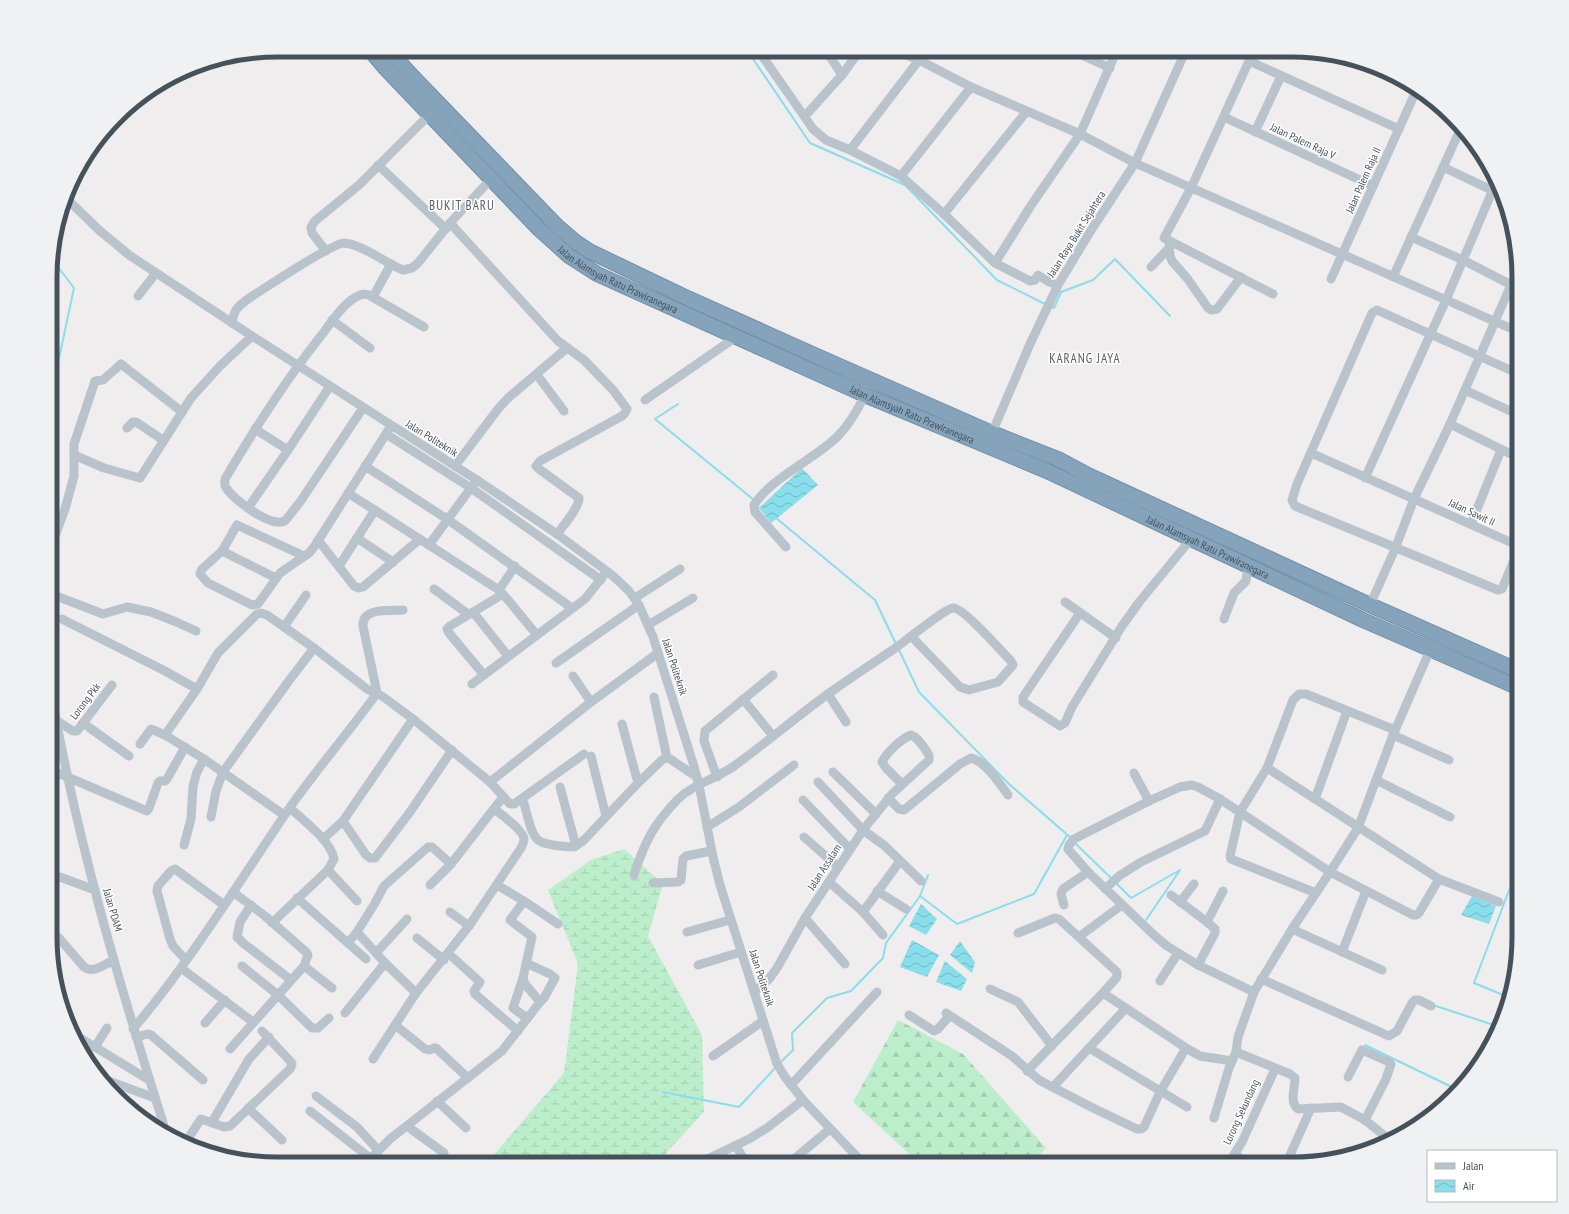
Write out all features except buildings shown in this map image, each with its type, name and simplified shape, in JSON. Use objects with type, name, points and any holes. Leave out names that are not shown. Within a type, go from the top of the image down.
[{"type":"highway","name":"Jalan Alamsyah Ratu Prawiranegara","points":[[376,57],[429,115],[558,247],[580,264],[597,274],[865,395],[1047,471],[1362,620],[1512,685]]},
{"type":"highway","name":"Jalan Alamsyah Ratu Prawiranegara","points":[[394,57],[567,235],[589,250],[683,296],[826,361],[992,433],[1060,460],[1088,475],[1370,605],[1512,668]]},
{"type":"highway","points":[[677,310],[683,296]]},
{"type":"highway","points":[[1197,542],[1212,532]]},
{"type":"street","points":[[763,57],[814,129],[826,140],[850,150],[901,176],[944,214],[995,263],[1030,281],[1034,280],[1038,274],[1057,288]]},
{"type":"street","points":[[830,57],[842,75]]},
{"type":"street","points":[[805,116],[842,75],[855,57]]},
{"type":"street","points":[[912,57],[970,87],[1027,110],[1080,134],[1135,163],[1512,329]]},
{"type":"street","points":[[850,150],[920,57]]},
{"type":"street","points":[[1086,57],[1110,68]]},
{"type":"street","points":[[995,263],[1030,207],[1080,134],[1114,57]]},
{"type":"street","name":"Jalan Raya Bukit Sejahtera","points":[[992,433],[1044,314],[1057,288],[1090,232],[1135,163],[1183,57]]},
{"type":"street","points":[[1251,57],[1192,188],[1164,238],[1169,244],[1241,277],[1273,294]]},
{"type":"street","points":[[1249,61],[1399,129]]},
{"type":"street","points":[[1255,132],[1281,76]]},
{"type":"street","points":[[901,176],[970,87]]},
{"type":"street","name":"Jalan Palem Raja II","points":[[1331,279],[1414,94]]},
{"type":"street","points":[[944,214],[1027,110]]},
{"type":"street","points":[[326,250],[312,233],[312,226],[322,215],[354,190],[429,115]]},
{"type":"street","name":"Jalan Palem Raja V","points":[[1224,118],[1373,186]]},
{"type":"street","points":[[1393,277],[1458,134]]},
{"type":"street","points":[[378,165],[448,226],[566,348],[580,356],[595,371],[613,390],[627,410],[622,416],[536,464],[539,469],[579,498],[579,502],[573,512],[557,534]]},
{"type":"street","points":[[1365,478],[1446,300],[1493,190],[1443,167]]},
{"type":"street","points":[[232,323],[234,313],[243,303],[326,250],[340,243],[360,248],[406,270],[415,266],[448,226],[492,178]]},
{"type":"street","name":"Jalan Politeknik","points":[[70,204],[117,246],[156,273],[363,408],[477,480],[557,534],[620,581],[637,602],[648,625],[658,653],[698,781],[711,851],[730,920],[742,952],[778,1066],[791,1085],[856,1157]]},
{"type":"street","points":[[1412,237],[1463,260],[1512,285]]},
{"type":"street","points":[[1152,267],[1169,244]]},
{"type":"street","points":[[1169,244],[1172,261],[1211,310],[1217,309],[1241,277]]},
{"type":"street","points":[[373,297],[391,264]]},
{"type":"street","points":[[138,296],[156,273]]},
{"type":"street","points":[[1370,605],[1395,549],[1414,499],[1450,424],[1495,322],[1512,292]]},
{"type":"street","points":[[363,408],[300,502],[285,521],[279,522],[269,519],[248,508],[226,488],[225,479],[255,429],[297,365],[332,320],[359,295],[366,294],[373,297],[424,328]]},
{"type":"street","points":[[1512,371],[1377,310],[1373,312],[1296,484],[1292,500],[1293,505],[1395,549],[1498,590],[1502,588],[1512,564]]},
{"type":"street","points":[[332,320],[370,348]]},
{"type":"street","points":[[74,455],[104,468],[139,478],[142,476],[163,440],[191,398],[220,366],[252,336]]},
{"type":"street","points":[[645,400],[736,338]]},
{"type":"street","points":[[454,466],[508,398],[537,375],[566,348]]},
{"type":"street","points":[[57,531],[74,476],[74,444],[95,381],[103,380],[120,364],[182,412]]},
{"type":"street","points":[[537,375],[564,411]]},
{"type":"street","points":[[248,508],[330,386]]},
{"type":"street","points":[[1465,390],[1512,412]]},
{"type":"street","points":[[786,546],[755,512],[754,509],[756,502],[789,473],[838,436],[859,407],[865,395]]},
{"type":"street","points":[[127,428],[133,422],[136,422],[163,440]]},
{"type":"street","points":[[1450,424],[1512,455]]},
{"type":"street","points":[[304,556],[237,525],[234,527],[222,551],[200,573],[200,576],[208,583],[255,605],[261,601],[276,578],[284,569],[304,556],[311,550],[391,426]]},
{"type":"street","points":[[255,429],[288,450]]},
{"type":"street","points":[[386,434],[471,488],[601,580]]},
{"type":"street","points":[[1471,524],[1501,450]]},
{"type":"street","name":"Jalan Sawit II","points":[[1310,453],[1512,544]]},
{"type":"street","points":[[365,466],[447,519],[572,608]]},
{"type":"street","points":[[429,544],[477,480]]},
{"type":"street","points":[[348,493],[501,592],[536,634]]},
{"type":"street","points":[[339,566],[375,510]]},
{"type":"street","points":[[528,529],[535,520]]},
{"type":"street","points":[[357,538],[393,562]]},
{"type":"street","points":[[318,540],[354,586],[361,588],[420,539]]},
{"type":"street","points":[[1080,613],[1023,697],[1023,702],[1058,725],[1063,725],[1072,707],[1122,626],[1197,542]]},
{"type":"street","points":[[222,551],[276,578]]},
{"type":"street","points":[[1224,619],[1234,593],[1246,580],[1246,565]]},
{"type":"street","points":[[484,675],[447,630],[450,626],[501,592],[515,566]]},
{"type":"street","points":[[556,663],[680,569]]},
{"type":"street","points":[[472,684],[589,595],[607,571]]},
{"type":"street","points":[[434,589],[471,613],[508,656]]},
{"type":"street","points":[[284,627],[306,595]]},
{"type":"street","points":[[57,596],[103,614],[127,607],[144,610],[196,631]]},
{"type":"street","points":[[648,625],[693,598]]},
{"type":"street","points":[[1065,602],[1116,638]]},
{"type":"street","points":[[634,875],[644,846],[656,825],[682,795],[698,781],[717,777],[736,765],[828,694],[912,637],[942,613],[955,608],[964,613],[1011,661],[1013,665],[996,683],[966,690],[960,687],[912,637]]},
{"type":"street","points":[[377,693],[363,626],[364,619],[368,614],[403,610]]},
{"type":"street","points":[[165,735],[197,689],[218,653],[252,618],[258,614],[264,614],[314,648],[367,689],[392,702],[490,782],[509,803],[514,804],[587,755],[606,816]]},
{"type":"street","points":[[62,619],[165,671],[197,689]]},
{"type":"street","points":[[211,818],[216,791],[223,772],[314,648]]},
{"type":"street","points":[[1214,1118],[1234,1057],[1238,1037],[1254,992],[1292,929],[1358,828],[1394,733],[1430,650]]},
{"type":"street","points":[[490,782],[591,702],[658,653]]},
{"type":"street","points":[[717,777],[704,742],[704,733],[706,729],[773,675]]},
{"type":"street","points":[[574,676],[591,702]]},
{"type":"street","name":"Lorong Pkk","points":[[57,720],[75,731],[78,730],[112,685]]},
{"type":"street","points":[[203,1080],[151,1035],[134,1033],[184,964],[287,811],[334,747],[377,693]]},
{"type":"street","points":[[828,694],[846,722]]},
{"type":"street","points":[[1316,892],[1231,859],[1230,853],[1240,812],[1267,768],[1293,700],[1299,694],[1306,694],[1347,710],[1449,760]]},
{"type":"street","points":[[654,697],[667,758],[698,781]]},
{"type":"street","points":[[743,700],[773,736]]},
{"type":"street","points":[[1315,800],[1347,710]]},
{"type":"street","points":[[322,839],[343,821],[413,719]]},
{"type":"street","points":[[83,723],[129,756]]},
{"type":"street","points":[[622,724],[638,783]]},
{"type":"street","points":[[140,744],[151,729],[165,735],[287,811],[322,839],[333,853],[334,859],[328,870],[272,923]]},
{"type":"street","name":"Jalan PDAM","points":[[57,733],[95,890],[114,960],[134,1033],[164,1126]]},
{"type":"street","name":"Jalan Assalam","points":[[754,992],[769,979],[777,968],[805,918],[862,830],[888,798],[930,758],[917,738],[911,734],[886,755],[882,763],[902,784]]},
{"type":"street","points":[[57,772],[147,811],[158,784],[167,779],[185,747]]},
{"type":"street","points":[[343,821],[366,855],[370,858],[375,858],[410,812],[452,750]]},
{"type":"street","points":[[524,803],[533,833],[537,840],[544,843],[572,848],[576,846],[661,760],[667,758]]},
{"type":"street","points":[[888,798],[899,809],[904,810],[960,764],[971,758],[983,765],[1008,795]]},
{"type":"street","points":[[184,845],[191,819],[193,786],[197,772],[204,759]]},
{"type":"street","points":[[707,827],[739,808],[794,765]]},
{"type":"street","points":[[1267,768],[1439,879],[1499,902]]},
{"type":"street","points":[[833,772],[876,814]]},
{"type":"street","points":[[1134,773],[1149,801]]},
{"type":"street","points":[[1376,780],[1450,817]]},
{"type":"street","points":[[818,782],[862,830],[885,846],[921,881]]},
{"type":"street","points":[[1254,992],[1198,965],[1178,953],[1155,936],[1122,905],[1110,884],[1088,872],[1068,849],[1072,841],[1149,801],[1180,787],[1192,785],[1220,799],[1330,872],[1413,915],[1416,915],[1439,879]]},
{"type":"street","points":[[560,786],[576,846]]},
{"type":"street","points":[[430,886],[451,864],[504,797]]},
{"type":"street","points":[[1110,884],[1141,862],[1205,831],[1220,799]]},
{"type":"street","points":[[803,800],[850,849]]},
{"type":"street","points":[[373,1059],[416,993],[469,926],[521,848],[524,836],[494,809]]},
{"type":"street","points":[[804,837],[838,867]]},
{"type":"street","points":[[348,943],[357,932],[384,886],[428,847],[432,847],[451,864]]},
{"type":"street","points":[[654,883],[678,882],[681,880],[683,859],[686,856],[711,851]]},
{"type":"street","points":[[863,912],[877,890],[900,861]]},
{"type":"street","points":[[224,905],[175,869],[171,871],[158,886],[157,894],[170,939],[184,964],[253,1022]]},
{"type":"street","points":[[328,870],[356,901]]},
{"type":"street","points":[[1064,905],[1061,894],[1062,891],[1088,872]]},
{"type":"street","points":[[57,880],[60,876],[95,890]]},
{"type":"street","points":[[829,882],[863,912],[883,935]]},
{"type":"street","points":[[1180,902],[1194,884]]},
{"type":"street","points":[[497,885],[558,924]]},
{"type":"street","points":[[877,890],[906,909]]},
{"type":"street","points":[[1206,922],[1223,890]]},
{"type":"street","points":[[1342,952],[1366,891]]},
{"type":"street","points":[[230,1049],[304,966],[308,958],[306,952],[251,905],[233,892]]},
{"type":"street","points":[[1171,895],[1215,929],[1215,933],[1198,965]]},
{"type":"street","points":[[297,898],[366,959]]},
{"type":"street","points":[[524,901],[510,920],[532,937],[523,978],[513,1008],[527,1018]]},
{"type":"street","points":[[251,905],[240,922],[238,937],[243,943],[291,980]]},
{"type":"street","points":[[1080,936],[1122,905]]},
{"type":"street","points":[[450,912],[469,926]]},
{"type":"street","points":[[805,918],[845,964]]},
{"type":"street","points":[[1018,933],[1056,918],[1080,936],[1118,974],[1115,980],[1103,993],[1027,1071]]},
{"type":"street","points":[[376,953],[407,919]]},
{"type":"street","points":[[687,932],[730,920]]},
{"type":"street","points":[[1292,929],[1382,970]]},
{"type":"street","points":[[357,932],[385,963],[416,993]]},
{"type":"street","points":[[58,937],[88,970],[93,970],[114,960]]},
{"type":"street","points":[[417,938],[446,956],[479,981],[480,984],[474,991],[475,994],[518,1031]]},
{"type":"street","points":[[698,966],[742,952]]},
{"type":"street","points":[[1160,981],[1178,953]]},
{"type":"street","points":[[345,1013],[385,963]]},
{"type":"street","points":[[371,1157],[407,1126],[502,1051],[518,1031],[544,998],[555,978],[550,974],[526,963]]},
{"type":"street","points":[[242,966],[278,995],[313,1029],[318,1028],[329,1018]]},
{"type":"street","points":[[304,966],[332,988]]},
{"type":"street","points":[[523,978],[525,984],[540,1002]]},
{"type":"street","points":[[1262,979],[1389,1036],[1397,1031],[1415,1000],[1419,1000],[1431,1006]]},
{"type":"street","points":[[990,989],[1018,1002],[1052,1046]]},
{"type":"street","points":[[791,1085],[877,992]]},
{"type":"street","points":[[1103,993],[1200,1056],[1234,1057],[1290,1074],[1295,1078],[1293,1101],[1294,1106],[1298,1109],[1341,1107],[1365,1120],[1385,1136]]},
{"type":"street","points":[[205,1023],[225,1000]]},
{"type":"street","points":[[1053,1087],[1126,1008]]},
{"type":"street","points":[[909,1015],[934,1031],[938,1029],[947,1014],[1012,1056],[1027,1071],[1039,1080],[1096,1110],[1137,1129],[1144,1127],[1160,1092],[1186,1048]]},
{"type":"street","points":[[713,1056],[763,1021]]},
{"type":"street","points":[[395,1025],[425,1049],[436,1048],[468,1078]]},
{"type":"street","points":[[95,1047],[107,1028]]},
{"type":"street","points":[[188,1138],[201,1119],[228,1127],[291,1066],[291,1062],[265,1034],[212,1122]]},
{"type":"street","points":[[82,1039],[149,1080]]},
{"type":"street","points":[[1089,1048],[1187,1107]]},
{"type":"street","points":[[1348,1077],[1362,1050],[1390,1062],[1391,1068],[1365,1120]]},
{"type":"street","name":"Lorong Sekundang","points":[[1232,1157],[1275,1069]]},
{"type":"street","points":[[112,1082],[155,1098]]},
{"type":"street","points":[[316,1096],[356,1127],[378,1150]]},
{"type":"street","points":[[712,1157],[736,1146],[767,1128],[804,1100]]},
{"type":"street","points":[[437,1102],[466,1128]]},
{"type":"street","points":[[248,1108],[282,1140]]},
{"type":"street","points":[[1289,1157],[1312,1108]]},
{"type":"street","points":[[310,1111],[362,1157]]},
{"type":"street","points":[[407,1126],[444,1153],[443,1157]]},
{"type":"street","points":[[796,1157],[830,1129]]},
{"type":"street","points":[[736,1146],[743,1157]]},
{"type":"street","points":[[1234,1154],[1238,1157]]},
{"type":"green space","points":[[624,849],[663,884],[648,936],[702,1035],[704,1112],[662,1157],[492,1157],[564,1073],[578,964],[548,890],[591,860]]},
{"type":"green space","points":[[898,1020],[963,1054],[1046,1148],[1038,1157],[912,1157],[853,1102]]},
{"type":"water","points":[[802,468],[818,485],[771,523],[759,508]]},
{"type":"water","points":[[1472,896],[1496,906],[1489,924],[1461,915]]},
{"type":"water","points":[[921,904],[937,919],[926,935],[909,926]]},
{"type":"water","points":[[912,940],[939,955],[927,977],[900,967]]},
{"type":"water","points":[[960,941],[975,962],[972,973],[950,955]]},
{"type":"water","points":[[945,961],[967,979],[961,991],[936,982]]},
{"type":"waterway","points":[[752,57],[810,143],[905,185],[997,280],[1045,304]]},
{"type":"waterway","points":[[1051,307],[1054,308],[1061,292],[1093,280],[1115,259],[1170,316]]},
{"type":"waterway","points":[[57,266],[74,288],[57,368]]},
{"type":"waterway","points":[[678,404],[655,419],[754,500]]},
{"type":"waterway","points":[[776,518],[875,600],[896,644]]},
{"type":"waterway","points":[[899,650],[919,692],[1009,784],[1071,838]]},
{"type":"waterway","points":[[920,896],[957,924],[1034,894],[1067,835]]},
{"type":"waterway","points":[[1075,843],[1112,879]]},
{"type":"waterway","points":[[1115,882],[1131,898],[1180,870],[1146,920]]},
{"type":"waterway","points":[[779,1064],[793,1050],[792,1033],[827,998],[851,991],[883,958],[886,943],[920,896],[928,875]]},
{"type":"waterway","points":[[1504,996],[1474,983],[1512,883]]},
{"type":"waterway","points":[[1436,1006],[1493,1025]]},
{"type":"waterway","points":[[1365,1045],[1453,1087]]},
{"type":"waterway","points":[[663,1092],[739,1107],[776,1067]]},
{"type":"district","name":"BUKIT BARU","points":[[462,205]]},
{"type":"district","name":"KARANG JAYA","points":[[1085,358]]}]
